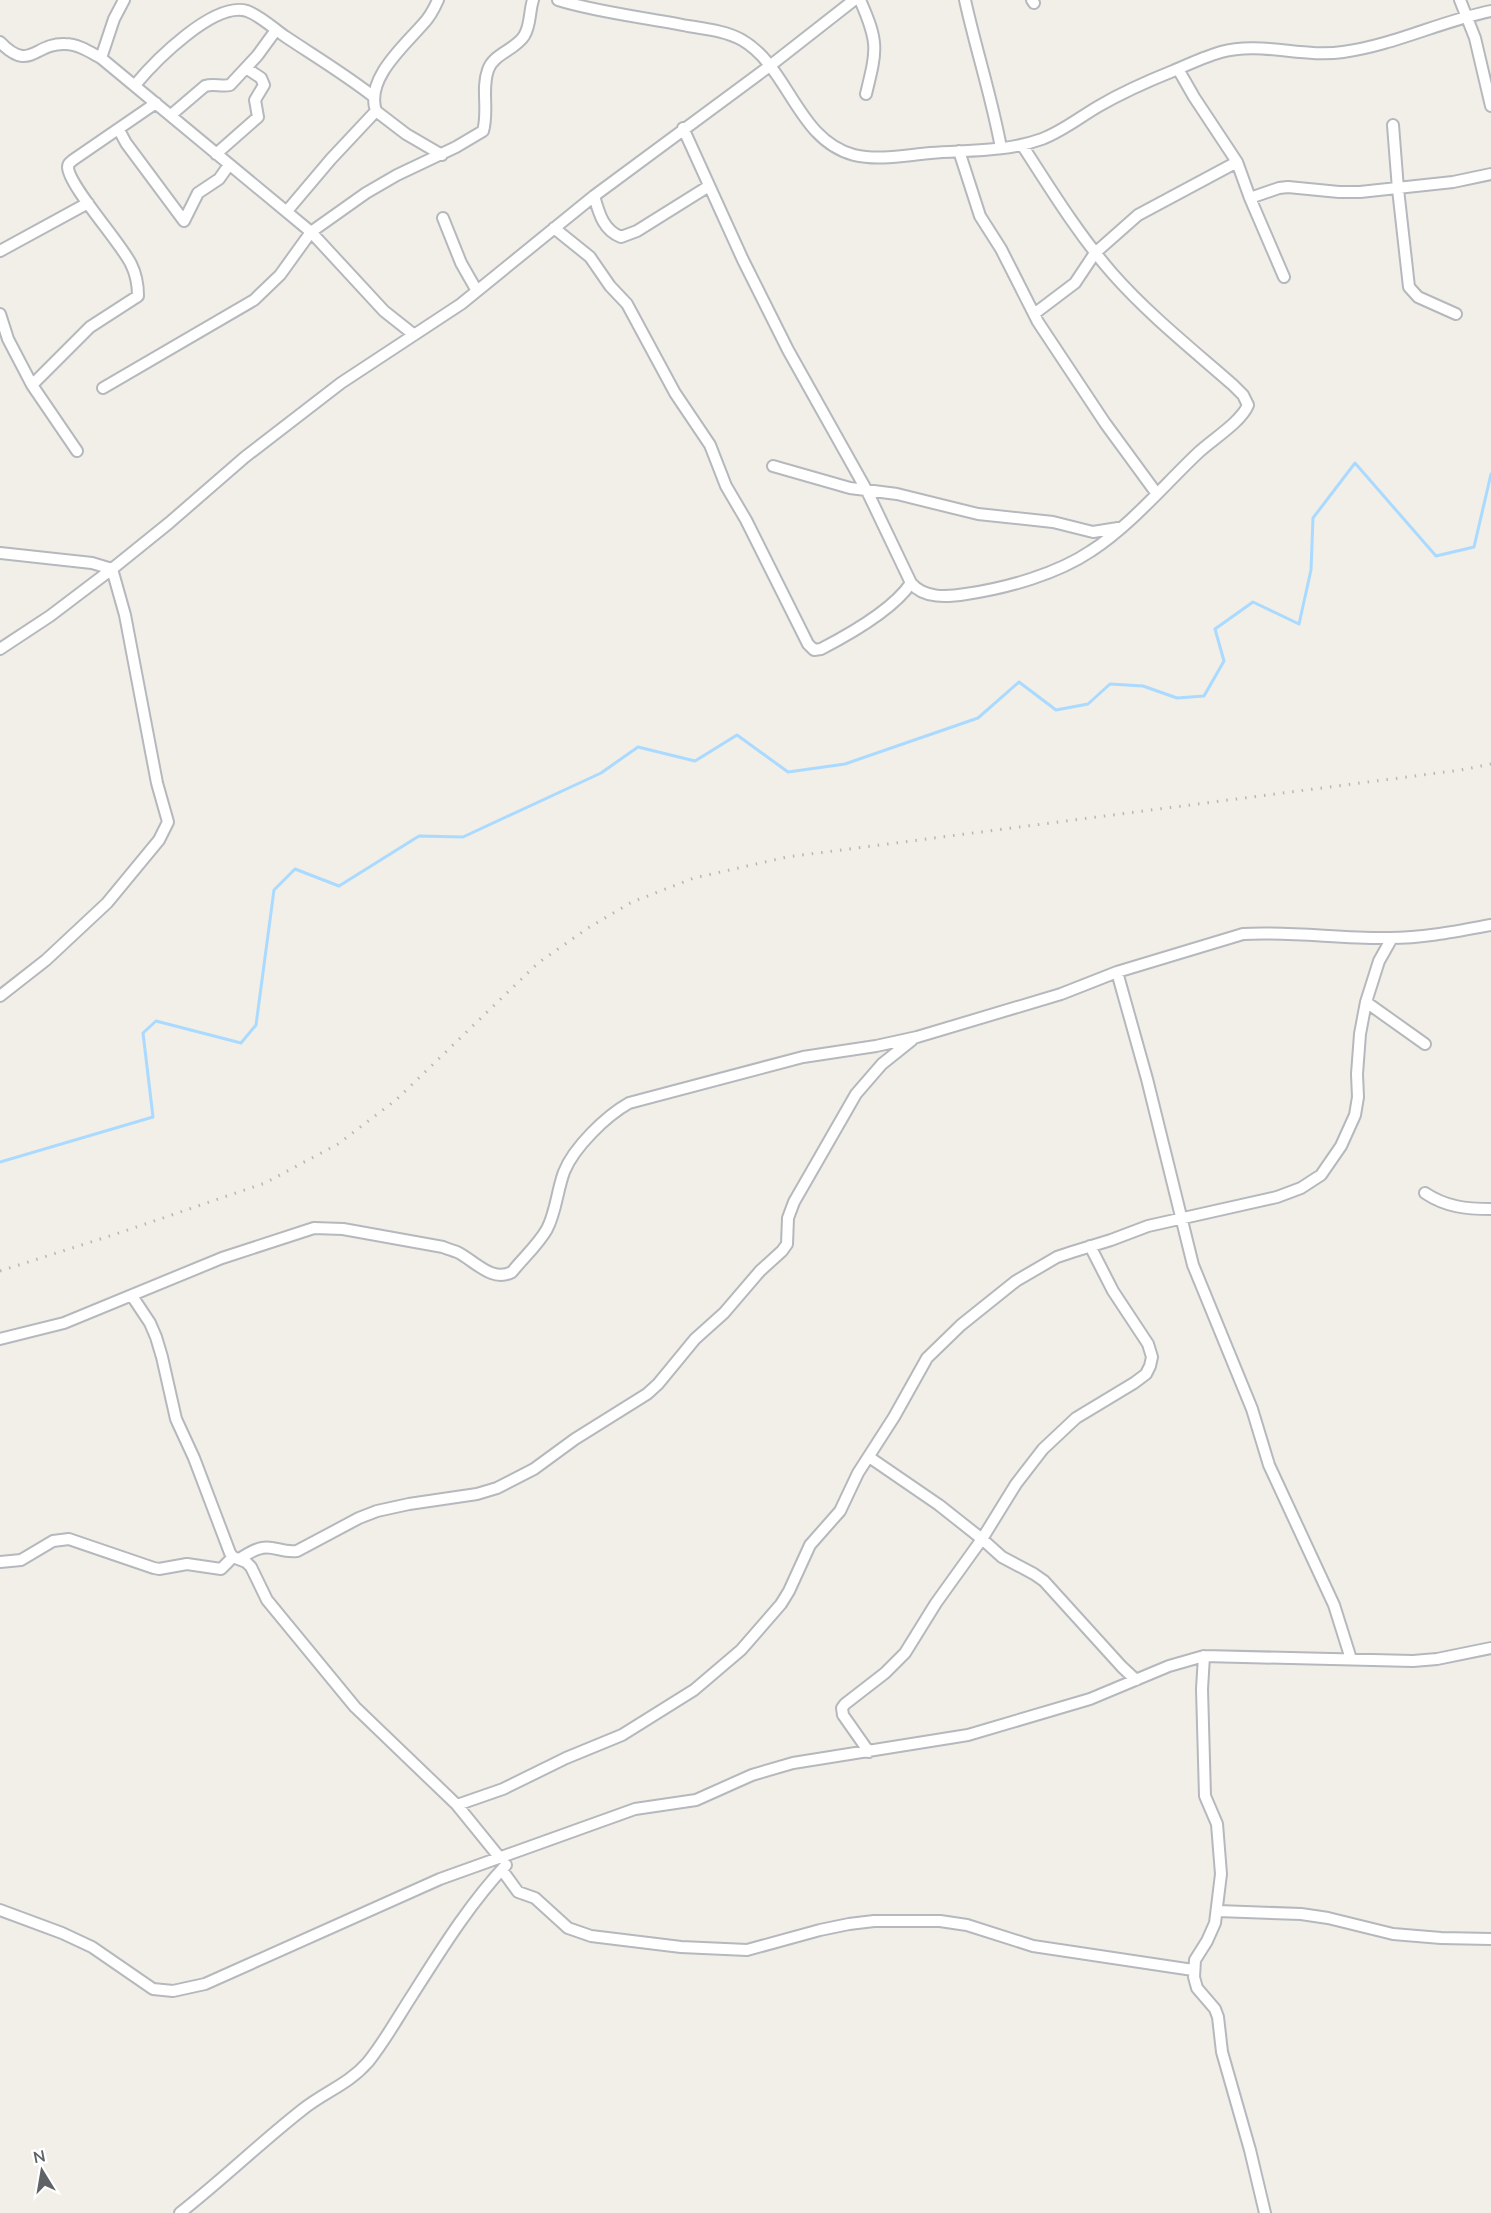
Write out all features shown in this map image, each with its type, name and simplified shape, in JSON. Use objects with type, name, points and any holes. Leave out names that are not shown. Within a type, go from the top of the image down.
[{"type":"street","points":[[101,58],[114,19],[124,0]]},
{"type":"street","points":[[438,0],[424,23],[378,79],[374,97],[376,111],[406,134],[441,155]]},
{"type":"street","points":[[103,388],[254,300],[280,275],[311,232],[366,194],[397,175],[441,155],[483,131],[486,118],[488,68],[520,42],[526,34],[533,0]]},
{"type":"street","points":[[558,0],[596,10],[650,18],[726,34],[746,43],[771,65],[792,100],[823,138],[843,152],[873,158],[1022,145],[1056,133],[1116,96],[1210,55],[1234,49],[1344,52],[1416,33],[1466,16],[1491,11]]},
{"type":"street","points":[[0,650],[112,569],[261,444],[341,382],[461,304],[594,196],[771,65],[854,0]]},
{"type":"street","points":[[860,0],[875,44],[875,55],[866,94]]},
{"type":"street","points":[[965,0],[996,119],[1001,148]]},
{"type":"street","points":[[1460,0],[1486,62],[1491,106]]},
{"type":"street","points":[[135,85],[155,61],[194,30],[227,13],[247,11],[332,66],[374,97]]},
{"type":"street","points":[[171,115],[205,86],[230,85],[276,30]]},
{"type":"street","points":[[0,42],[10,52],[21,57],[30,56],[52,46],[68,44],[101,58],[311,232],[384,311],[413,334]]},
{"type":"street","points":[[216,154],[258,117],[255,99],[264,85],[261,78],[246,68]]},
{"type":"street","points":[[1178,69],[1237,162],[1284,277]]},
{"type":"street","points":[[32,385],[90,327],[138,296],[136,277],[130,262],[69,173],[69,164],[156,104]]},
{"type":"street","points":[[287,211],[304,189],[376,111]]},
{"type":"street","points":[[1393,125],[1409,287],[1418,297],[1456,314]]},
{"type":"street","points":[[683,128],[788,350],[867,491],[911,583],[921,592],[942,596],[1020,582],[1091,552],[1157,495],[1204,447],[1243,413],[1248,405],[1243,395],[1233,385],[1144,306],[1095,253],[1022,145]]},
{"type":"street","points":[[119,130],[184,221],[198,193],[219,179],[229,165]]},
{"type":"street","points":[[959,151],[980,216],[1001,249],[1034,314],[1105,423],[1157,495]]},
{"type":"street","points":[[1034,314],[1076,283],[1095,253],[1122,229],[1152,207],[1237,162]]},
{"type":"street","points":[[1250,198],[1288,187],[1339,192],[1398,189],[1453,182],[1491,174]]},
{"type":"street","points":[[594,196],[602,220],[613,234],[621,237],[637,231],[709,186]]},
{"type":"street","points":[[0,251],[88,203]]},
{"type":"street","points":[[443,218],[460,263],[477,291]]},
{"type":"street","points":[[554,228],[572,240],[590,257],[610,286],[627,304],[670,384],[710,445],[726,486],[746,520],[808,644],[814,650],[821,649],[862,627],[902,594],[911,583]]},
{"type":"street","points":[[0,314],[9,339],[32,385],[77,451]]},
{"type":"street","points":[[773,466],[850,488],[897,494],[978,514],[1065,524],[1093,532],[1121,528]]},
{"type":"street","points":[[0,552],[92,563],[112,569]]},
{"type":"street","points":[[0,996],[45,960],[106,903],[159,840],[168,822],[157,783],[125,615],[112,569]]},
{"type":"street","points":[[0,1339],[64,1323],[222,1258],[302,1231],[331,1227],[443,1247],[457,1252],[491,1273],[505,1275],[512,1272],[547,1229],[564,1172],[570,1161],[593,1132],[620,1108],[640,1099],[803,1057],[917,1037],[1061,994],[1117,972],[1243,934],[1392,938],[1426,936],[1491,925]]},
{"type":"street","points":[[457,1805],[503,1789],[622,1735],[694,1690],[741,1650],[781,1604],[810,1545],[840,1511],[927,1358],[954,1331],[1016,1281],[1057,1257],[1148,1226],[1277,1197],[1301,1188],[1321,1175],[1341,1146],[1355,1115],[1360,1034],[1366,1002],[1379,961],[1392,938]]},
{"type":"street","points":[[1117,972],[1193,1265],[1252,1409],[1269,1465],[1334,1605],[1351,1659]]},
{"type":"street","points":[[1366,1002],[1425,1044]]},
{"type":"street","points":[[0,1562],[21,1560],[60,1539],[84,1542],[118,1557],[159,1569],[187,1564],[220,1569],[236,1558],[262,1547],[287,1552],[297,1551],[377,1511],[409,1504],[453,1499],[497,1488],[534,1469],[658,1384],[695,1339],[730,1306],[760,1270],[782,1251],[787,1244],[788,1218],[794,1202],[856,1094],[888,1057],[917,1037]]},
{"type":"street","points":[[1425,1193],[1452,1206],[1491,1209]]},
{"type":"street","points":[[869,1752],[846,1720],[842,1708],[885,1673],[905,1653],[1016,1484],[1043,1449],[1076,1418],[1134,1383],[1146,1374],[1150,1366],[1152,1357],[1148,1344],[1113,1291],[1090,1246]]},
{"type":"street","points":[[132,1296],[150,1323],[156,1337],[176,1419],[194,1458],[227,1548],[236,1558],[251,1567],[267,1600],[356,1707],[457,1805],[519,1892],[535,1898],[568,1928],[591,1936],[681,1947],[747,1950],[849,1924],[874,1921],[940,1921],[967,1925],[1042,1948],[1193,1970]]},
{"type":"street","points":[[869,1457],[939,1506],[1002,1557],[1044,1581],[1136,1680]]},
{"type":"street","points":[[0,1910],[63,1933],[92,1947],[153,1989],[173,1991],[204,1984],[440,1879],[501,1864],[519,1852],[635,1809],[696,1800],[742,1779],[793,1762],[968,1735],[1090,1699],[1177,1663],[1204,1656],[1413,1660],[1437,1659],[1491,1648]]},
{"type":"street","points":[[1204,1656],[1202,1689],[1205,1796],[1216,1819],[1221,1874],[1218,1911],[1212,1932],[1195,1960],[1193,1970],[1197,1988],[1215,2009],[1218,2017],[1225,2062],[1265,2213]]},
{"type":"street","points":[[180,2213],[235,2169],[305,2107],[348,2081],[366,2064],[385,2040],[501,1864]]},
{"type":"street","points":[[1218,1911],[1301,1914],[1328,1918],[1393,1934],[1469,1940],[1491,1939]]},
{"type":"waterway","points":[[0,1162],[153,1117],[143,1033],[156,1021],[241,1043],[256,1025],[274,890],[295,869],[339,886],[419,836],[463,837],[601,773],[638,747],[695,761],[737,735],[788,772],[845,764],[978,718],[1019,682],[1056,710],[1088,704],[1110,684],[1143,686],[1177,698],[1204,696],[1224,661],[1215,629],[1253,602],[1299,624],[1311,570],[1313,518],[1355,463],[1436,556],[1474,547],[1491,474]]},
{"type":"railway","points":[[0,1271],[265,1183],[338,1144],[396,1100],[538,963],[588,928],[632,902],[694,878],[787,857],[1461,770],[1491,764]]}]
